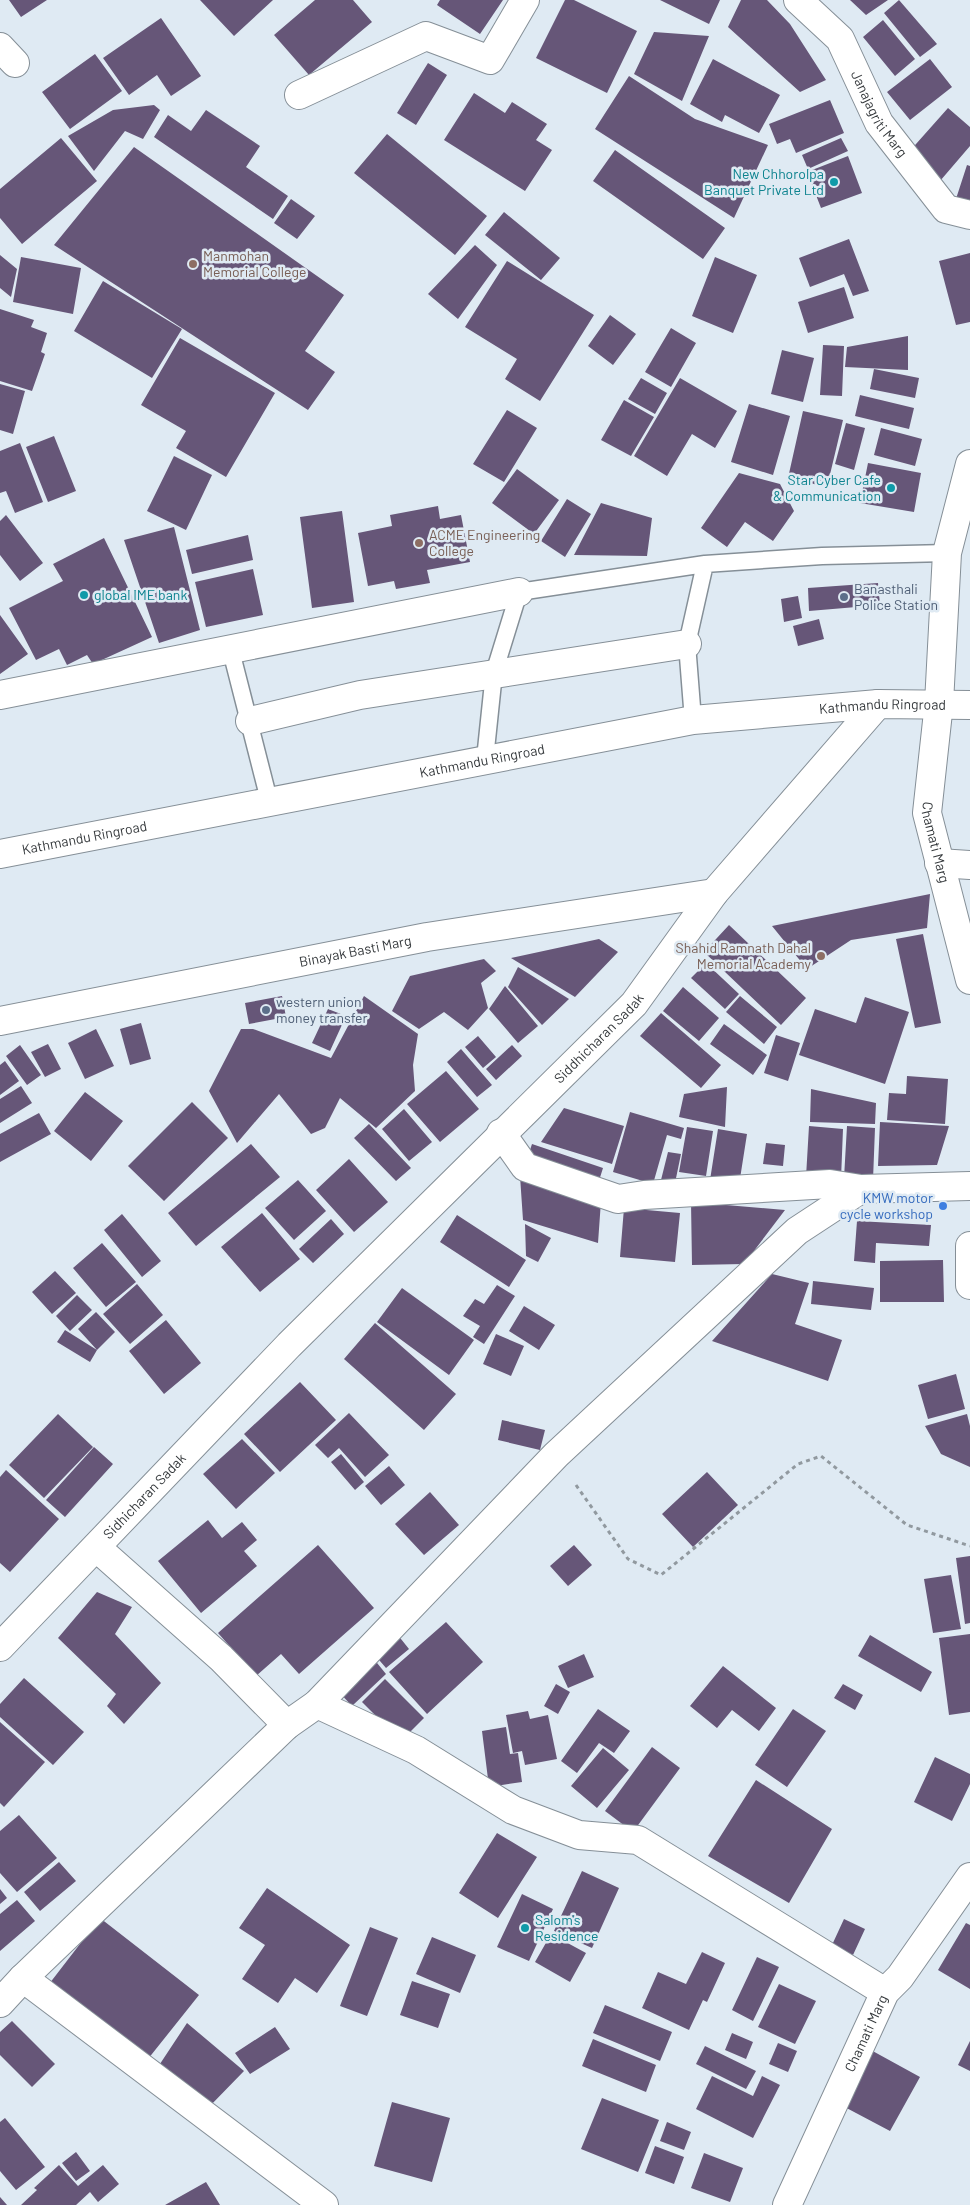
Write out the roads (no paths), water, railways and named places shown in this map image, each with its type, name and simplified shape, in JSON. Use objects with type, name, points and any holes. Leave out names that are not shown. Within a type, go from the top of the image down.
[{"type":"main road","points":[[299,95],[426,36],[490,60],[525,0]]},
{"type":"main road","name":"Janajagriti Marg","points":[[800,0],[840,39],[879,123],[946,209],[970,215]]},
{"type":"main road","name":"Chamati Marg","points":[[970,464],[947,553],[939,703],[927,813],[970,980]]},
{"type":"main road","points":[[0,695],[231,651],[519,592]]},
{"type":"main road","points":[[250,721],[360,695],[687,644]]},
{"type":"main road","name":"Kathmandu Ringroad","points":[[0,854],[269,800],[692,720],[878,704],[970,704]]},
{"type":"main road","name":"Siddhicharan Sadak","points":[[289,1345],[501,1133],[634,1004],[714,893],[878,704]]},
{"type":"main road","points":[[939,863],[970,865]]},
{"type":"main road","name":"Binayak Basti Marg","points":[[0,1021],[427,937],[714,893]]},
{"type":"main road","points":[[501,1133],[525,1167],[618,1199],[644,1195],[830,1184],[861,1189],[970,1186]]},
{"type":"main road","points":[[0,2003],[23,1978],[287,1725],[317,1704],[556,1455],[797,1231],[861,1189]]},
{"type":"main road","points":[[970,1246],[970,1285]]},
{"type":"main road","name":"Sidhicharan Sadak","points":[[0,1647],[97,1548],[289,1345]]},
{"type":"main road","points":[[97,1548],[221,1658],[287,1725]]},
{"type":"main road","points":[[317,1704],[416,1750],[514,1810],[579,1834],[638,1840],[885,1992]]},
{"type":"main road","name":"Chamati Marg","points":[[787,2205],[885,1992],[900,1977],[970,1877]]},
{"type":"main road","points":[[23,1978],[324,2205]]},
{"type":"lane","points":[[485,759],[494,673],[519,592],[705,564],[822,556],[947,553]]},
{"type":"lane","points":[[692,720],[687,644],[705,564]]},
{"type":"lane","points":[[231,651],[269,800]]},
{"type":"place","name":"New Chhorolpa Banquet Private Ltd","points":[[834,182]]},
{"type":"place","name":"Manmohan Memorial College","points":[[193,264]]},
{"type":"place","name":"Star Cyber Cafe & Communication","points":[[891,488]]},
{"type":"place","name":"ACME Engineering College","points":[[419,543]]},
{"type":"place","name":"global IME bank","points":[[84,595]]},
{"type":"place","name":"Banasthali Police Station","points":[[844,597]]},
{"type":"place","name":"Shahid Ramnath Dahal Memorial Academy","points":[[821,956]]},
{"type":"place","name":"western union money transfer","points":[[266,1010]]},
{"type":"place","name":"KMW motor cycle workshop","points":[[943,1206]]},
{"type":"place","name":"Salom's Residence","points":[[525,1928]]}]
